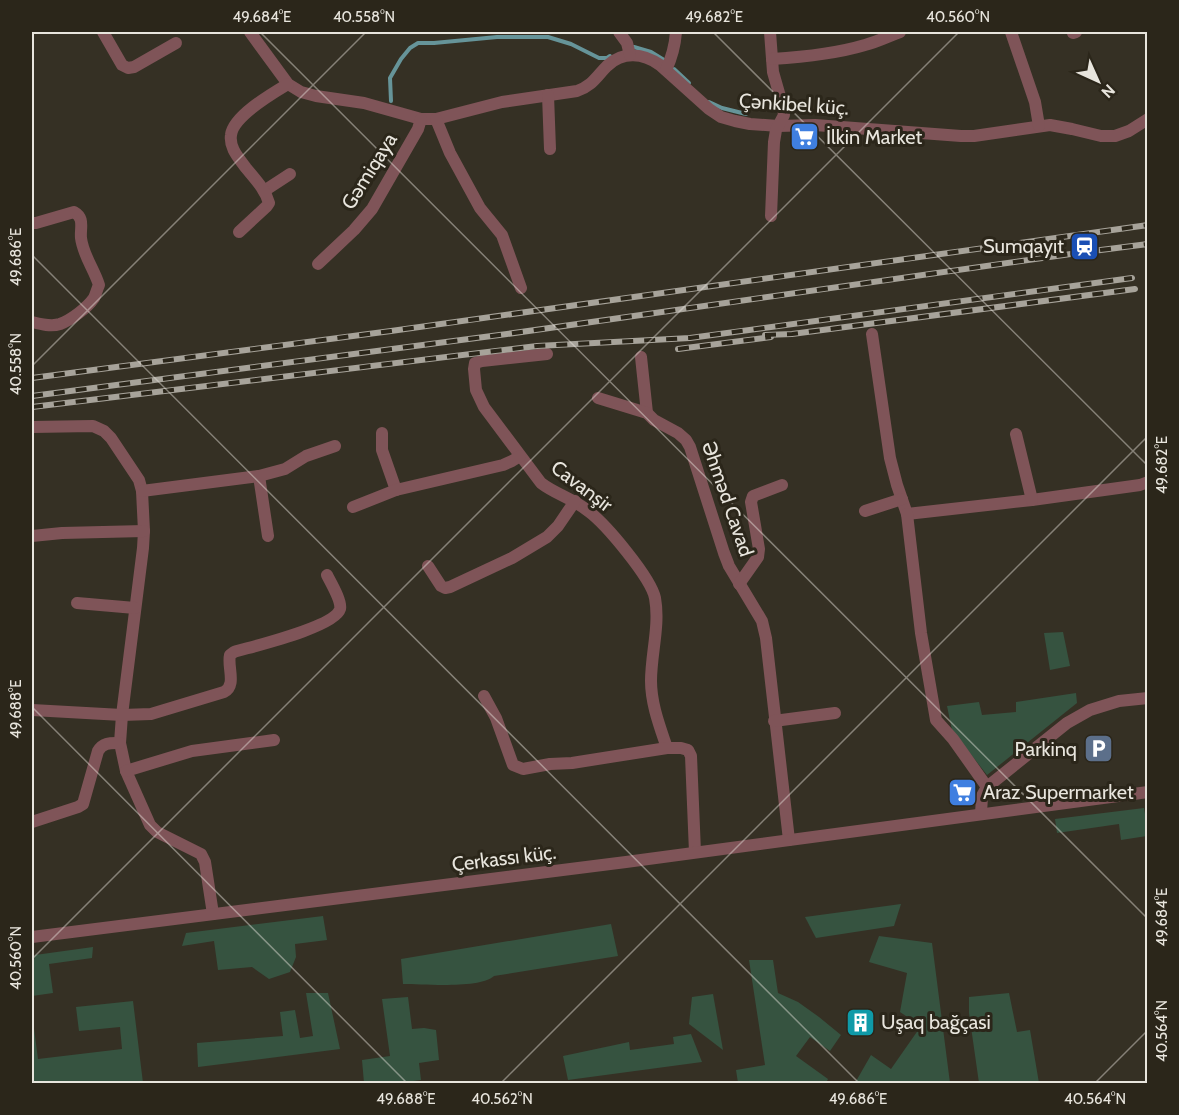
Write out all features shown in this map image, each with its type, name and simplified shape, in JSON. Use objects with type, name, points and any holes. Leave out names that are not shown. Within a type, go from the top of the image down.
[{"type":"street","points":[[103,32],[122,65],[128,68],[134,67],[176,43]]},
{"type":"street","points":[[250,32],[288,84],[301,92],[364,103],[421,119],[436,119],[502,102],[577,91],[586,87],[617,59],[630,55],[627,44],[619,32]]},
{"type":"street","points":[[666,70],[672,57],[676,32]]},
{"type":"street","points":[[770,32],[773,72],[784,115],[778,126],[774,142],[771,216]]},
{"type":"street","points":[[772,59],[813,56],[868,45],[878,36],[900,32]]},
{"type":"street","points":[[1011,32],[1035,102],[1039,126]]},
{"type":"street","name":"Çənkibel küç.","points":[[630,55],[652,59],[709,109],[722,117],[750,124],[815,125],[962,136],[1050,125],[1101,136],[1115,136],[1129,131],[1148,119]]},
{"type":"street","points":[[239,232],[267,206],[269,200],[233,151],[231,135],[233,127],[264,98],[288,84]]},
{"type":"street","points":[[548,95],[550,148]]},
{"type":"street","name":"Gəmiqaya","points":[[318,264],[354,230],[372,209],[418,129],[421,119]]},
{"type":"street","points":[[436,119],[450,153],[480,208],[502,235],[521,288]]},
{"type":"street","points":[[264,191],[290,174]]},
{"type":"street","points":[[32,223],[74,212],[79,214],[82,220],[83,249],[99,285],[94,298],[71,318],[59,324],[47,325],[32,322]]},
{"type":"street","points":[[872,334],[890,458],[907,514],[921,633],[936,720],[953,739],[987,787]]},
{"type":"street","name":"Cavanşir","points":[[547,354],[475,363],[476,390],[484,408],[540,483],[575,501],[590,512],[616,539],[651,586],[656,607],[651,689],[658,723],[667,748]]},
{"type":"street","points":[[641,357],[647,413]]},
{"type":"street","name":"Əhməd Cavad","points":[[598,399],[647,413],[654,420],[678,433],[690,447],[729,567],[762,621],[766,638],[789,840]]},
{"type":"street","points":[[32,427],[93,426],[104,431],[139,480],[142,491],[144,531],[120,743],[126,771],[150,825],[157,832],[201,854],[205,862],[213,914]]},
{"type":"street","points":[[382,432],[382,450],[396,490]]},
{"type":"street","points":[[1016,434],[1032,500]]},
{"type":"street","points":[[142,491],[260,476],[285,469],[306,456],[335,446]]},
{"type":"street","points":[[353,507],[396,490],[502,465],[520,456]]},
{"type":"street","points":[[260,476],[268,536]]},
{"type":"street","points":[[907,514],[1032,500],[1148,482]]},
{"type":"street","points":[[739,584],[758,557],[759,549],[751,502],[753,496],[782,485]]},
{"type":"street","points":[[865,512],[902,499]]},
{"type":"street","points":[[428,566],[441,586],[450,587],[512,558],[547,537],[575,501]]},
{"type":"street","points":[[32,536],[144,531]]},
{"type":"street","points":[[32,710],[122,716],[152,714],[224,692],[231,684],[229,659],[234,652],[297,634],[334,618],[340,611],[341,603],[327,575]]},
{"type":"street","points":[[77,603],[135,608]]},
{"type":"street","points":[[484,696],[496,718],[513,765],[523,769],[667,748],[688,750],[691,756],[696,852]]},
{"type":"street","points":[[981,814],[982,796],[987,787],[1067,723],[1090,710],[1119,701],[1148,698]]},
{"type":"street","points":[[774,721],[836,713]]},
{"type":"street","points":[[126,771],[192,751],[274,740]]},
{"type":"street","points":[[32,822],[83,804],[101,746],[105,743],[120,743]]},
{"type":"street","name":"Çerkassı küç.","points":[[32,938],[1148,792]]},
{"type":"green space","points":[[1063,632],[1070,666],[1050,670],[1044,633]]},
{"type":"green space","points":[[1076,693],[1077,703],[987,775],[952,730],[947,706],[979,702],[982,715],[1016,712],[1016,702]]},
{"type":"green space","points":[[1144,808],[1147,836],[1121,840],[1119,824],[1057,833],[1055,819]]},
{"type":"green space","points":[[901,904],[894,926],[816,938],[805,917]]},
{"type":"green space","points":[[323,916],[327,940],[295,944],[296,957],[290,972],[269,979],[252,967],[218,970],[214,941],[182,946],[186,933]]},
{"type":"green space","points":[[611,924],[618,956],[494,976],[477,983],[403,984],[401,959]]},
{"type":"green space","points":[[879,936],[932,943],[950,1083],[855,1083],[871,1055],[891,1069],[921,1026],[900,1012],[907,973],[869,962]]},
{"type":"green space","points":[[93,947],[92,958],[49,964],[53,993],[32,996],[32,970],[35,955]]},
{"type":"green space","points":[[749,960],[773,960],[778,993],[798,1002],[841,1035],[830,1051],[810,1037],[796,1056],[828,1079],[826,1083],[738,1083],[736,1070],[765,1065]]},
{"type":"green space","points":[[306,993],[328,993],[340,1049],[198,1067],[197,1043],[283,1036],[280,1012],[295,1010],[300,1038],[313,1036]]},
{"type":"green space","points":[[1009,993],[1017,1032],[1030,1030],[1039,1083],[979,1083],[969,1013],[969,997]]},
{"type":"green space","points":[[713,994],[723,1050],[689,1024],[692,997]]},
{"type":"green space","points":[[408,997],[412,1029],[436,1030],[439,1060],[419,1063],[421,1080],[364,1083],[362,1060],[390,1056],[382,999]]},
{"type":"green space","points":[[133,1001],[143,1083],[32,1083],[32,1013],[38,1059],[122,1049],[120,1027],[79,1031],[76,1007]]},
{"type":"green space","points":[[691,1034],[702,1062],[568,1080],[563,1056],[629,1042],[630,1050],[674,1044],[673,1037]]},
{"type":"waterway","points":[[391,101],[390,78],[401,59],[410,48],[418,43],[497,37],[548,37],[571,44],[599,58],[610,56]]},
{"type":"waterway","points":[[634,47],[651,52],[664,60]]},
{"type":"waterway","points":[[674,69],[689,83]]},
{"type":"waterway","points":[[709,102],[746,114]]},
{"type":"railway","points":[[32,378],[391,331],[1148,225]]},
{"type":"railway","points":[[32,396],[507,334],[1148,244]]},
{"type":"railway","points":[[32,407],[537,346],[690,338],[1132,278]]},
{"type":"railway","points":[[765,335],[792,334],[1135,289]]},
{"type":"railway","points":[[678,349],[771,337]]},
{"type":"place","name":"İlkin Market","points":[[805,137]]},
{"type":"place","name":"Sumqayıt","points":[[1085,246]]},
{"type":"place","name":"Parkinq","points":[[1098,749]]},
{"type":"place","name":"Araz Supermarket","points":[[962,792]]},
{"type":"place","name":"Uşaq bağçasi","points":[[860,1022]]}]
